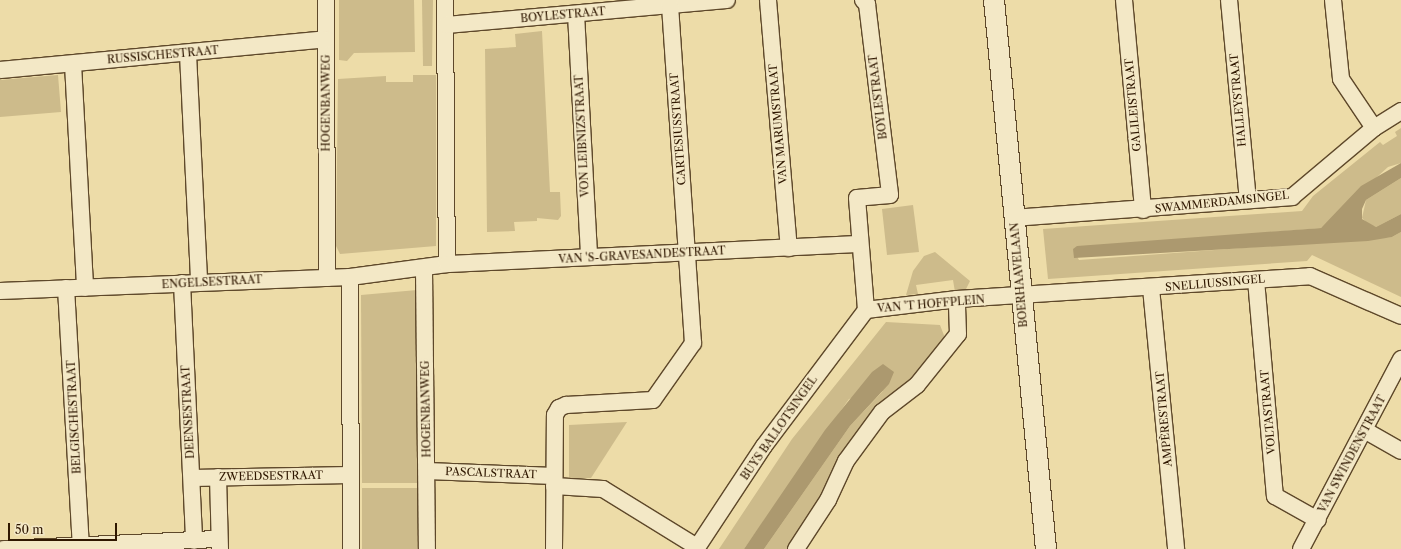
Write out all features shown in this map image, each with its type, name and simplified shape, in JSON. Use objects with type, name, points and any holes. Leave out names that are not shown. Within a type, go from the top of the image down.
[{"type":"street","name":"HOGENBANWEG","points":[[326,0],[327,278]]},
{"type":"street","points":[[445,0],[447,264]]},
{"type":"street","name":"BOYLESTRAAT","points":[[446,25],[727,0]]},
{"type":"street","name":"VAN MARUMSTRAAT","points":[[768,0],[789,248]]},
{"type":"street","name":"BOYLESTRAAT","points":[[863,0],[867,4],[890,195]]},
{"type":"street","name":"BOERHAAVELAAN","points":[[994,0],[1046,549]]},
{"type":"street","name":"GALILEISTRAAT","points":[[1124,0],[1143,210]]},
{"type":"street","name":"HALLEYSTRAAT","points":[[1229,0],[1248,200]]},
{"type":"street","points":[[1334,0],[1341,79],[1374,128]]},
{"type":"street","name":"CARTESIUSSTRAAT","points":[[554,481],[555,415],[559,408],[566,404],[653,400],[693,343],[670,6]]},
{"type":"street","name":"VON LEIBNIZSTRAAT","points":[[576,14],[589,257]]},
{"type":"street","name":"RUSSISCHESTRAAT","points":[[0,70],[188,54],[326,39]]},
{"type":"street","points":[[188,54],[199,281]]},
{"type":"street","points":[[73,64],[85,288]]},
{"type":"street","name":"SWAMMERDAMSINGEL","points":[[1014,218],[1143,210],[1292,197],[1374,128],[1401,111]]},
{"type":"street","name":"VAN 'T HOFFPLEIN","points":[[890,195],[856,198],[866,310],[956,299],[1022,298]]},
{"type":"street","name":"VAN 'S-GRAVESANDESTRAAT","points":[[424,269],[447,264],[860,244]]},
{"type":"street","name":"HOGENBANWEG","points":[[424,269],[427,549]]},
{"type":"street","name":"ENGELSESTRAAT","points":[[0,291],[85,288],[199,281],[350,277],[424,269]]},
{"type":"street","name":"SNELLIUSSINGEL","points":[[1022,298],[1310,276],[1401,316]]},
{"type":"street","points":[[350,277],[351,549]]},
{"type":"street","name":"VOLTASTRAAT","points":[[1256,280],[1275,496],[1318,520]]},
{"type":"street","name":"DEENSESTRAAT","points":[[182,283],[194,541]]},
{"type":"street","name":"BELGISCHESTRAAT","points":[[66,288],[81,545]]},
{"type":"street","name":"AMPÈRESTRAAT","points":[[1152,288],[1176,549]]},
{"type":"street","points":[[796,549],[828,500],[846,461],[882,412],[917,386],[958,334],[956,299]]},
{"type":"street","name":"BUYS BALLOTSINGEL","points":[[697,548],[764,446],[866,310]]},
{"type":"street","name":"VAN SWINDENSTRAAT","points":[[1301,549],[1366,431],[1401,359]]},
{"type":"street","points":[[1366,431],[1401,451]]},
{"type":"street","name":"PASCALSTRAAT","points":[[427,471],[554,481],[603,489],[697,548]]},
{"type":"street","name":"ZWEEDSESTRAAT","points":[[192,478],[350,475]]},
{"type":"street","points":[[4,549],[194,541],[220,544],[218,477]]},
{"type":"street","points":[[554,481],[554,549]]},
{"type":"shaded area","points":[[339,0],[414,0],[415,52],[354,53],[347,61],[339,60]]},
{"type":"shaded area","points":[[422,0],[433,0],[432,66],[423,66]]},
{"type":"shaded area","points":[[542,31],[550,192],[560,192],[561,216],[558,220],[537,218],[537,221],[514,222],[515,231],[487,232],[485,49],[516,47],[515,34]]},
{"type":"shaded area","points":[[58,75],[61,112],[0,117],[0,80]]},
{"type":"shaded area","points":[[413,75],[436,75],[436,246],[340,254],[336,246],[338,79],[386,76],[386,82],[413,82]]},
{"type":"shaded area","points":[[1401,128],[1401,163],[1388,167],[1321,228],[1073,249],[1079,260],[1392,237],[1401,232],[1401,297],[1312,255],[1307,261],[1048,279],[1043,229],[1302,211],[1313,196],[1380,142],[1383,145],[1397,136],[1395,132]]},
{"type":"shaded area","points":[[1401,163],[1401,178],[1366,200],[1362,209],[1362,219],[1376,227],[1401,214],[1401,232],[1392,237],[1368,241],[1074,258],[1073,249],[1077,246],[1321,228],[1361,186]]},
{"type":"shaded area","points":[[1401,178],[1401,214],[1376,227],[1369,225],[1362,218],[1366,200]]},
{"type":"shaded area","points":[[913,205],[919,252],[887,255],[882,209]]},
{"type":"shaded area","points":[[935,252],[970,281],[964,293],[955,292],[953,280],[916,285],[918,294],[906,295],[913,271],[924,256]]},
{"type":"shaded area","points":[[417,290],[417,483],[362,483],[361,295]]},
{"type":"shaded area","points":[[886,322],[940,325],[945,338],[792,549],[764,549],[850,426],[883,391],[849,399],[744,549],[719,549],[792,439]]},
{"type":"shaded area","points":[[883,364],[894,372],[889,384],[850,426],[764,549],[744,549],[825,430],[872,372]]},
{"type":"shaded area","points":[[627,422],[591,478],[569,478],[569,425]]},
{"type":"shaded area","points":[[362,488],[417,488],[418,549],[362,549]]}]
